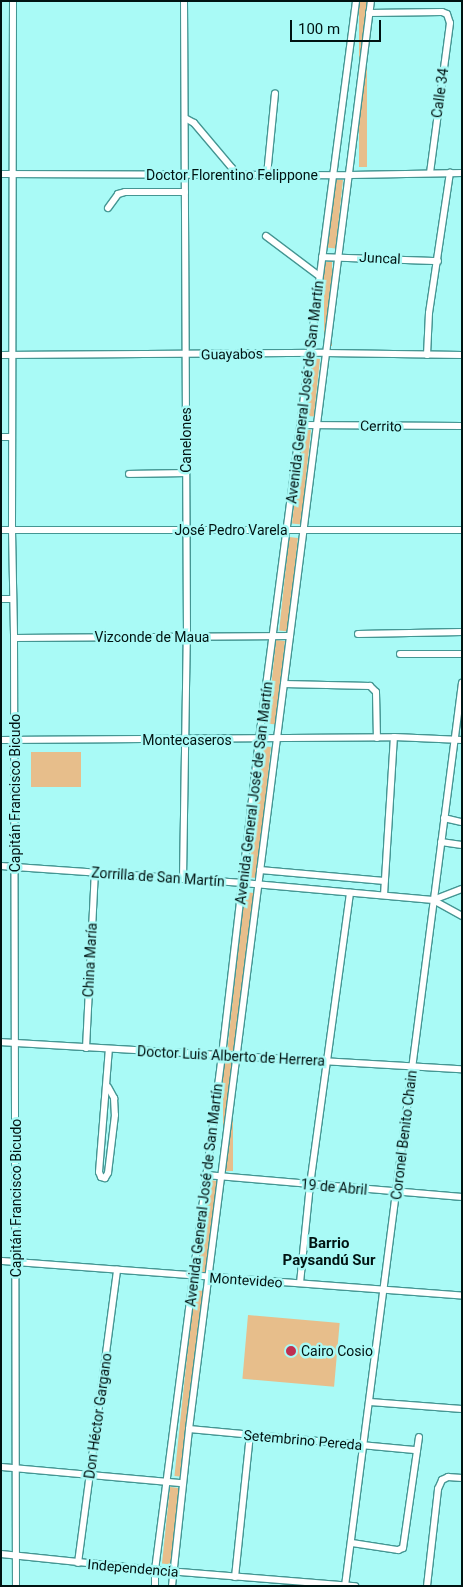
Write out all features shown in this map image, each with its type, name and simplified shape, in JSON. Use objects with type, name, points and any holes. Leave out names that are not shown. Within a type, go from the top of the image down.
[{"type":"street","name":"Capitán Francisco Bicudo","points":[[13,1],[12,530],[14,599],[16,1586]]},
{"type":"street","name":"Canelones","points":[[183,880],[188,637],[185,531],[184,1]]},
{"type":"street","name":"Avenida General José de San Martín","points":[[155,1586],[155,1570],[222,1055],[273,636],[356,1]]},
{"type":"street","name":"Avenida General José de San Martín","points":[[172,1586],[182,1483],[290,636],[319,425],[325,353],[350,175],[371,1]]},
{"type":"street","name":"Calle 34","points":[[369,13],[442,12],[447,14],[450,22],[430,173]]},
{"type":"street","points":[[268,175],[275,93]]},
{"type":"street","points":[[185,118],[194,123],[232,168],[234,176]]},
{"type":"street","points":[[427,355],[429,313],[450,173]]},
{"type":"street","name":"Doctor Florentino Felippone","points":[[1,174],[234,176],[462,173]]},
{"type":"street","points":[[108,208],[118,194],[125,192],[185,192]]},
{"type":"street","points":[[266,236],[319,276]]},
{"type":"street","name":"Juncal","points":[[322,257],[338,256],[438,261]]},
{"type":"street","name":"Guayabos","points":[[1,355],[309,353],[462,355]]},
{"type":"street","name":"Cerrito","points":[[301,424],[462,426]]},
{"type":"street","points":[[1,437],[12,437]]},
{"type":"street","points":[[129,474],[185,473]]},
{"type":"street","name":"José Pedro Varela","points":[[1,530],[462,530]]},
{"type":"street","points":[[1,599],[14,599]]},
{"type":"street","points":[[358,634],[462,632]]},
{"type":"street","name":"Vizconde de Maua","points":[[14,638],[290,636]]},
{"type":"street","points":[[400,654],[462,654]]},
{"type":"street","points":[[284,684],[370,686],[376,692],[377,738]]},
{"type":"street","name":"Coronel Benito Chain","points":[[345,1585],[365,1445],[433,900],[444,818],[458,740],[462,684]]},
{"type":"street","points":[[384,895],[394,737]]},
{"type":"street","name":"Montecaseros","points":[[1,740],[394,737],[458,740]]},
{"type":"street","points":[[444,818],[462,822]]},
{"type":"street","points":[[441,842],[462,845]]},
{"type":"street","name":"Zorrilla de San Martín","points":[[1,866],[243,883],[433,900],[462,916]]},
{"type":"street","points":[[260,870],[385,881]]},
{"type":"street","name":"China María","points":[[86,1048],[95,873]]},
{"type":"street","name":"Zorrilla de San Martín","points":[[433,900],[462,889]]},
{"type":"street","points":[[300,1284],[310,1185],[350,893]]},
{"type":"street","name":"Doctor Luis Alberto de Herrera","points":[[1,1042],[462,1070]]},
{"type":"street","points":[[108,1087],[114,1098],[114,1115],[108,1173],[105,1178],[101,1177],[99,1172],[108,1087],[109,1049]]},
{"type":"street","name":"19 de Abril","points":[[206,1175],[462,1197]]},
{"type":"street","name":"Montevideo","points":[[1,1261],[462,1296]]},
{"type":"street","name":"Don Héctor Gargano","points":[[78,1563],[117,1270]]},
{"type":"street","points":[[370,1402],[462,1409]]},
{"type":"street","name":"Setembrino Pereda","points":[[189,1429],[417,1450]]},
{"type":"street","points":[[236,1577],[250,1435]]},
{"type":"street","points":[[352,1543],[398,1550],[403,1548],[419,1437]]},
{"type":"street","points":[[1,1467],[182,1483]]},
{"type":"street","points":[[427,1586],[438,1489],[442,1480],[448,1477],[462,1478]]},
{"type":"street","name":"Independencia","points":[[1,1554],[236,1577],[259,1582],[355,1586]]},
{"type":"shaded area","points":[[359,1],[367,1],[367,167],[359,167]]},
{"type":"shaded area","points":[[334,179],[343,180],[336,249],[327,248]]},
{"type":"shaded area","points":[[324,262],[332,262],[332,346],[324,346]]},
{"type":"shaded area","points":[[311,358],[320,359],[314,417],[305,416]]},
{"type":"shaded area","points":[[302,429],[311,430],[301,524],[292,523]]},
{"type":"shaded area","points":[[289,537],[298,538],[288,631],[279,630]]},
{"type":"shaded area","points":[[276,640],[285,641],[276,724],[267,724]]},
{"type":"shaded area","points":[[262,746],[271,747],[257,878],[248,877]]},
{"type":"shaded area","points":[[31,752],[81,752],[81,787],[31,787]]},
{"type":"shaded area","points":[[244,892],[254,893],[237,1051],[227,1050]]},
{"type":"shaded area","points":[[223,1060],[233,1060],[233,1171],[223,1171]]},
{"type":"shaded area","points":[[208,1180],[218,1181],[208,1273],[198,1271]]},
{"type":"shaded area","points":[[194,1290],[204,1291],[184,1477],[174,1476]]},
{"type":"shaded area","name":"Cairo Cosio","points":[[248,1315],[340,1323],[334,1387],[242,1379]]},
{"type":"shaded area","points":[[170,1487],[179,1488],[171,1565],[162,1564]]},
{"type":"place","name":"Cairo Cosio","points":[[291,1351]]},
{"type":"district","name":"Barrio Paysandú Sur","points":[[329,1252]]}]
